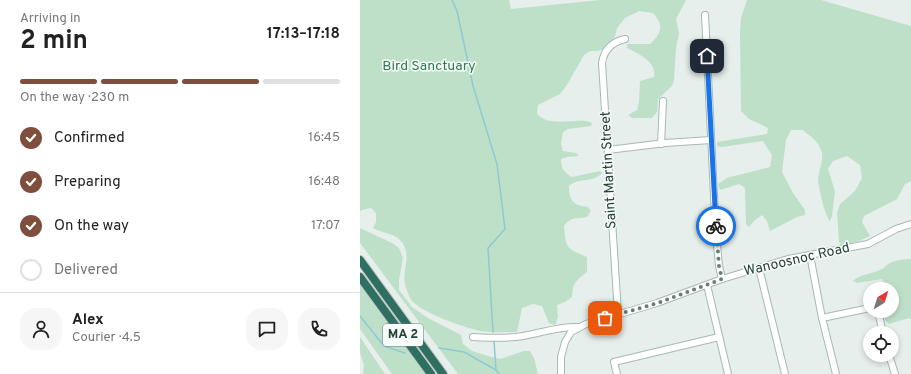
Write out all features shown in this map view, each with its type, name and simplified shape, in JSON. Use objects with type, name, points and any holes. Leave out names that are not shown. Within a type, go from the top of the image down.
[{"type":"highway","name":"MA 2","points":[[360,260],[444,374]]},
{"type":"highway","name":"MA 2","points":[[360,277],[431,374]]},
{"type":"street","points":[[705,15],[716,235],[719,266],[722,279]]},
{"type":"street","name":"Saint Martin Street","points":[[618,314],[602,56],[609,46],[615,42],[625,39]]},
{"type":"street","points":[[661,144],[663,101]]},
{"type":"street","points":[[608,150],[711,140]]},
{"type":"street","name":"Wanoosnoc Road","points":[[473,337],[524,336],[566,326],[578,327],[658,303],[722,279],[759,268],[810,254],[868,244],[896,229],[911,224]]},
{"type":"street","points":[[810,254],[822,318],[836,374]]},
{"type":"street","points":[[759,268],[785,374]]},
{"type":"street","points":[[707,285],[728,374]]},
{"type":"street","points":[[822,318],[863,309]]},
{"type":"street","points":[[561,374],[560,364],[563,348],[571,332],[578,327]]},
{"type":"street","points":[[617,374],[614,362],[720,337]]},
{"type":"street","points":[[891,362],[895,374]]},
{"type":"green space","name":"Bird Sanctuary","points":[[360,0],[509,0],[511,9],[600,0],[686,0],[676,19],[679,34],[676,48],[674,80],[672,86],[658,99],[657,112],[652,118],[632,118],[628,115],[637,110],[640,81],[654,77],[654,72],[650,63],[642,56],[627,48],[627,44],[650,44],[659,33],[660,29],[659,21],[653,13],[639,11],[625,18],[617,28],[615,37],[604,49],[590,51],[584,55],[567,85],[560,94],[538,105],[537,114],[550,121],[586,121],[592,123],[591,126],[568,129],[563,132],[561,144],[563,151],[576,153],[579,156],[561,159],[562,168],[572,177],[600,171],[602,173],[594,178],[573,183],[569,186],[571,199],[579,205],[588,207],[591,211],[587,217],[572,219],[564,226],[565,239],[568,247],[587,257],[587,272],[576,282],[573,288],[572,297],[557,305],[558,317],[555,325],[549,323],[542,306],[533,304],[522,308],[517,332],[481,331],[442,319],[422,309],[410,298],[404,278],[407,256],[404,245],[394,236],[373,228],[376,222],[376,213],[371,208],[361,210],[360,212]]},
{"type":"green space","points":[[747,0],[821,0],[911,26],[911,181],[905,184],[897,199],[864,216],[862,222],[870,236],[842,246],[839,242],[837,213],[840,204],[855,191],[862,178],[860,165],[847,156],[833,161],[828,169],[835,191],[830,221],[824,208],[818,180],[822,161],[821,150],[816,141],[803,130],[791,130],[786,140],[782,172],[793,193],[805,210],[805,215],[797,217],[770,231],[767,221],[762,215],[749,227],[746,224],[745,188],[739,184],[720,190],[718,184],[727,178],[770,167],[772,155],[763,141],[722,147],[717,146],[717,142],[767,134],[768,128],[749,119],[741,111],[740,33],[741,18]]},
{"type":"green space","points":[[360,228],[392,243],[399,248],[403,258],[399,280],[399,290],[412,307],[428,318],[461,335],[463,344],[472,351],[500,359],[524,351],[530,351],[534,358],[538,374],[458,374],[360,243]]},
{"type":"green space","points":[[911,259],[911,319],[909,318],[889,324],[885,318],[899,318],[899,282],[884,282],[882,279],[857,283],[853,281],[859,277],[882,269],[891,263]]},
{"type":"green space","points":[[360,284],[426,374],[392,374],[360,329]]},
{"type":"green space","points":[[360,337],[385,374],[363,374],[364,365],[360,353]]},
{"type":"waterway","points":[[452,0],[457,11],[473,86],[497,164],[505,229],[488,248],[493,332]]},
{"type":"waterway","points":[[360,316],[384,346],[405,353]]},
{"type":"waterway","points":[[494,341],[496,370]]},
{"type":"waterway","points":[[439,348],[464,352],[496,370],[499,374]]},
{"type":"way so far","points":[[605,318],[658,303],[722,279],[719,266],[716,226]]},
{"type":"route","points":[[707,56],[716,226]]}]
